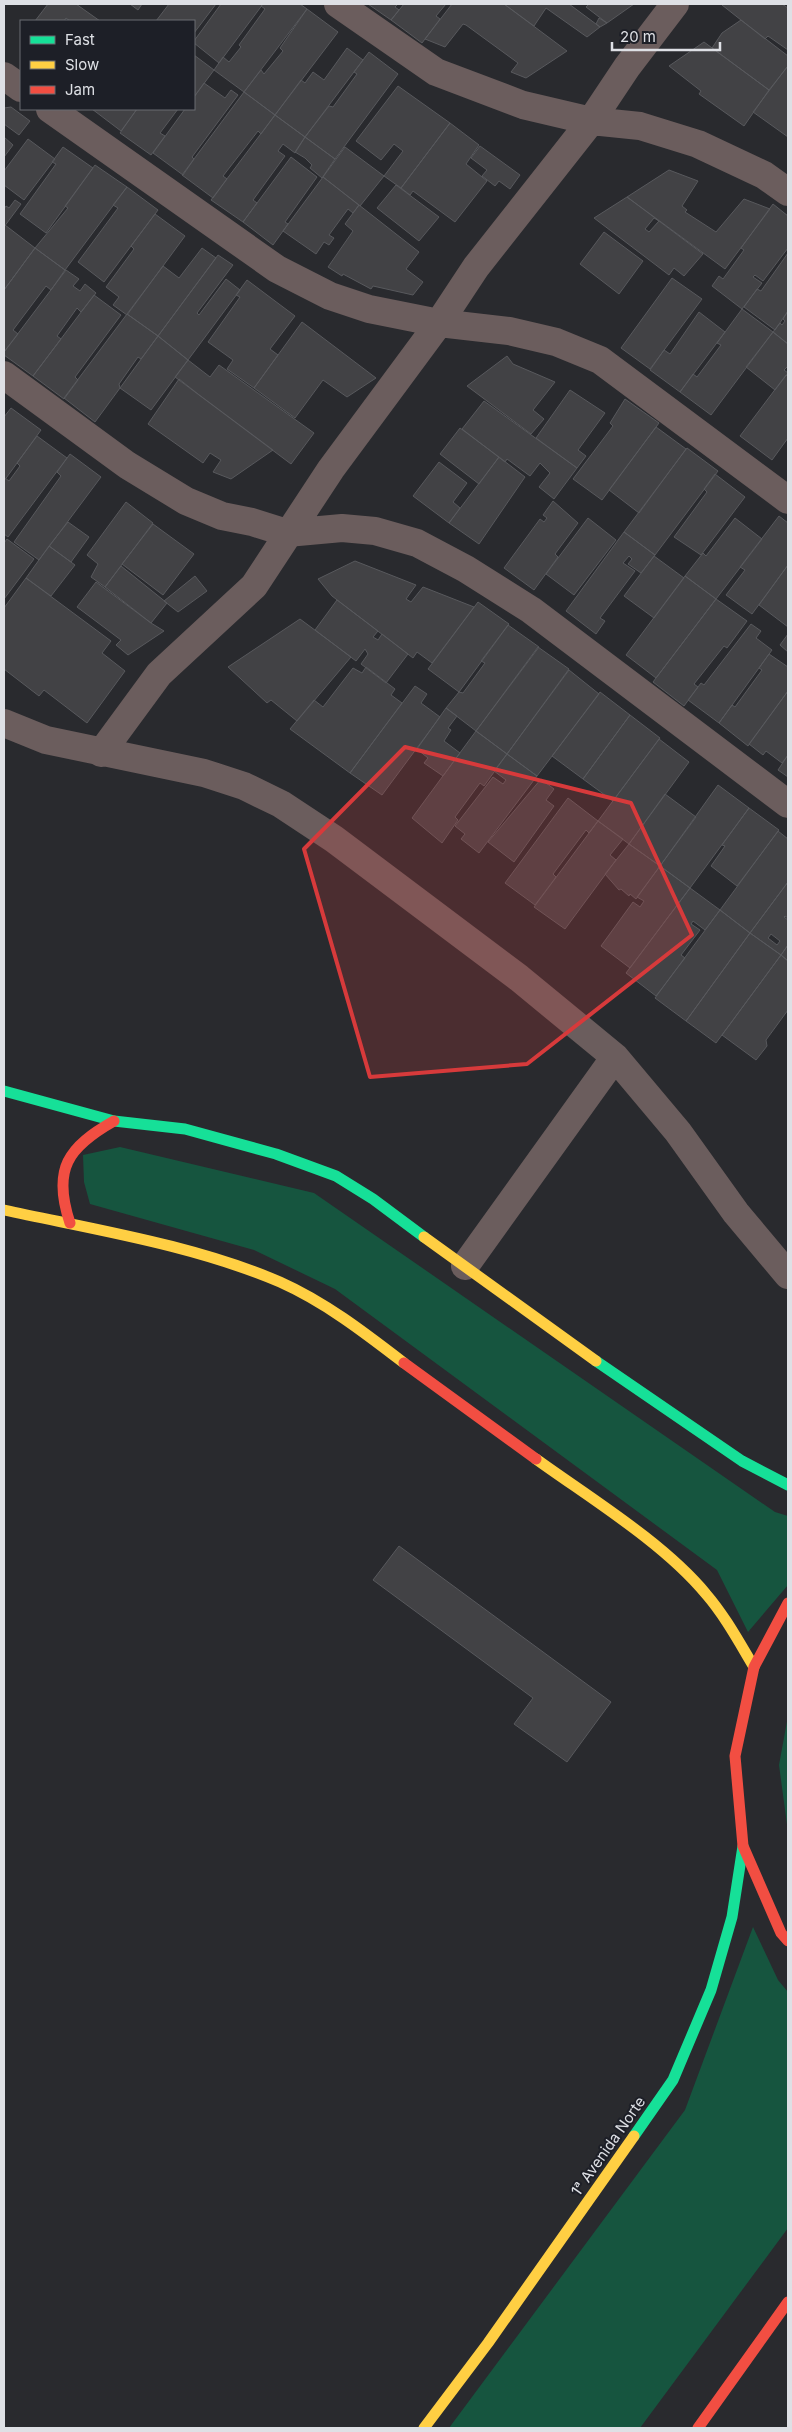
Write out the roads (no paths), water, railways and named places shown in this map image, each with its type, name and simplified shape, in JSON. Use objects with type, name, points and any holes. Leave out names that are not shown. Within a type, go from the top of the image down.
[{"type":"street","points":[[338,4],[436,72],[523,105],[591,121],[640,126],[698,144],[764,175],[788,192]]},
{"type":"street","points":[[101,753],[159,674],[254,586],[287,533],[331,469],[439,323],[476,266],[591,121],[627,67],[675,4]]},
{"type":"street","points":[[4,76],[20,87]]},
{"type":"street","points":[[51,110],[277,269],[330,296],[369,309],[439,323],[509,331],[556,342],[600,360],[788,500]]},
{"type":"street","points":[[4,375],[127,465],[186,501],[222,516],[252,522],[287,533],[342,528],[375,531],[416,543],[466,568],[530,610],[788,804]]},
{"type":"street","points":[[4,723],[46,740],[204,774],[244,786],[281,804],[334,839],[519,978],[615,1057],[678,1132],[736,1213],[788,1275]]},
{"type":"street","points":[[465,1266],[615,1057]]},
{"type":"street","points":[[4,1090],[114,1121],[185,1130],[276,1154],[336,1176],[465,1266],[595,1362],[742,1461],[788,1485]]},
{"type":"street","points":[[70,1223],[64,1208],[66,1169],[71,1154],[98,1130],[114,1121]]},
{"type":"street","points":[[4,1210],[150,1241],[242,1268],[280,1283],[353,1324],[450,1398],[612,1513],[670,1558],[706,1593],[725,1619],[754,1667]]},
{"type":"street","points":[[788,1603],[754,1667],[735,1756],[743,1846],[781,1933],[788,1941]]},
{"type":"street","name":"1ᵃ Avenida Norte","points":[[424,2428],[488,2343],[673,2080],[714,1981],[732,1917],[743,1846]]},
{"type":"street","points":[[698,2428],[788,2302]]}]
